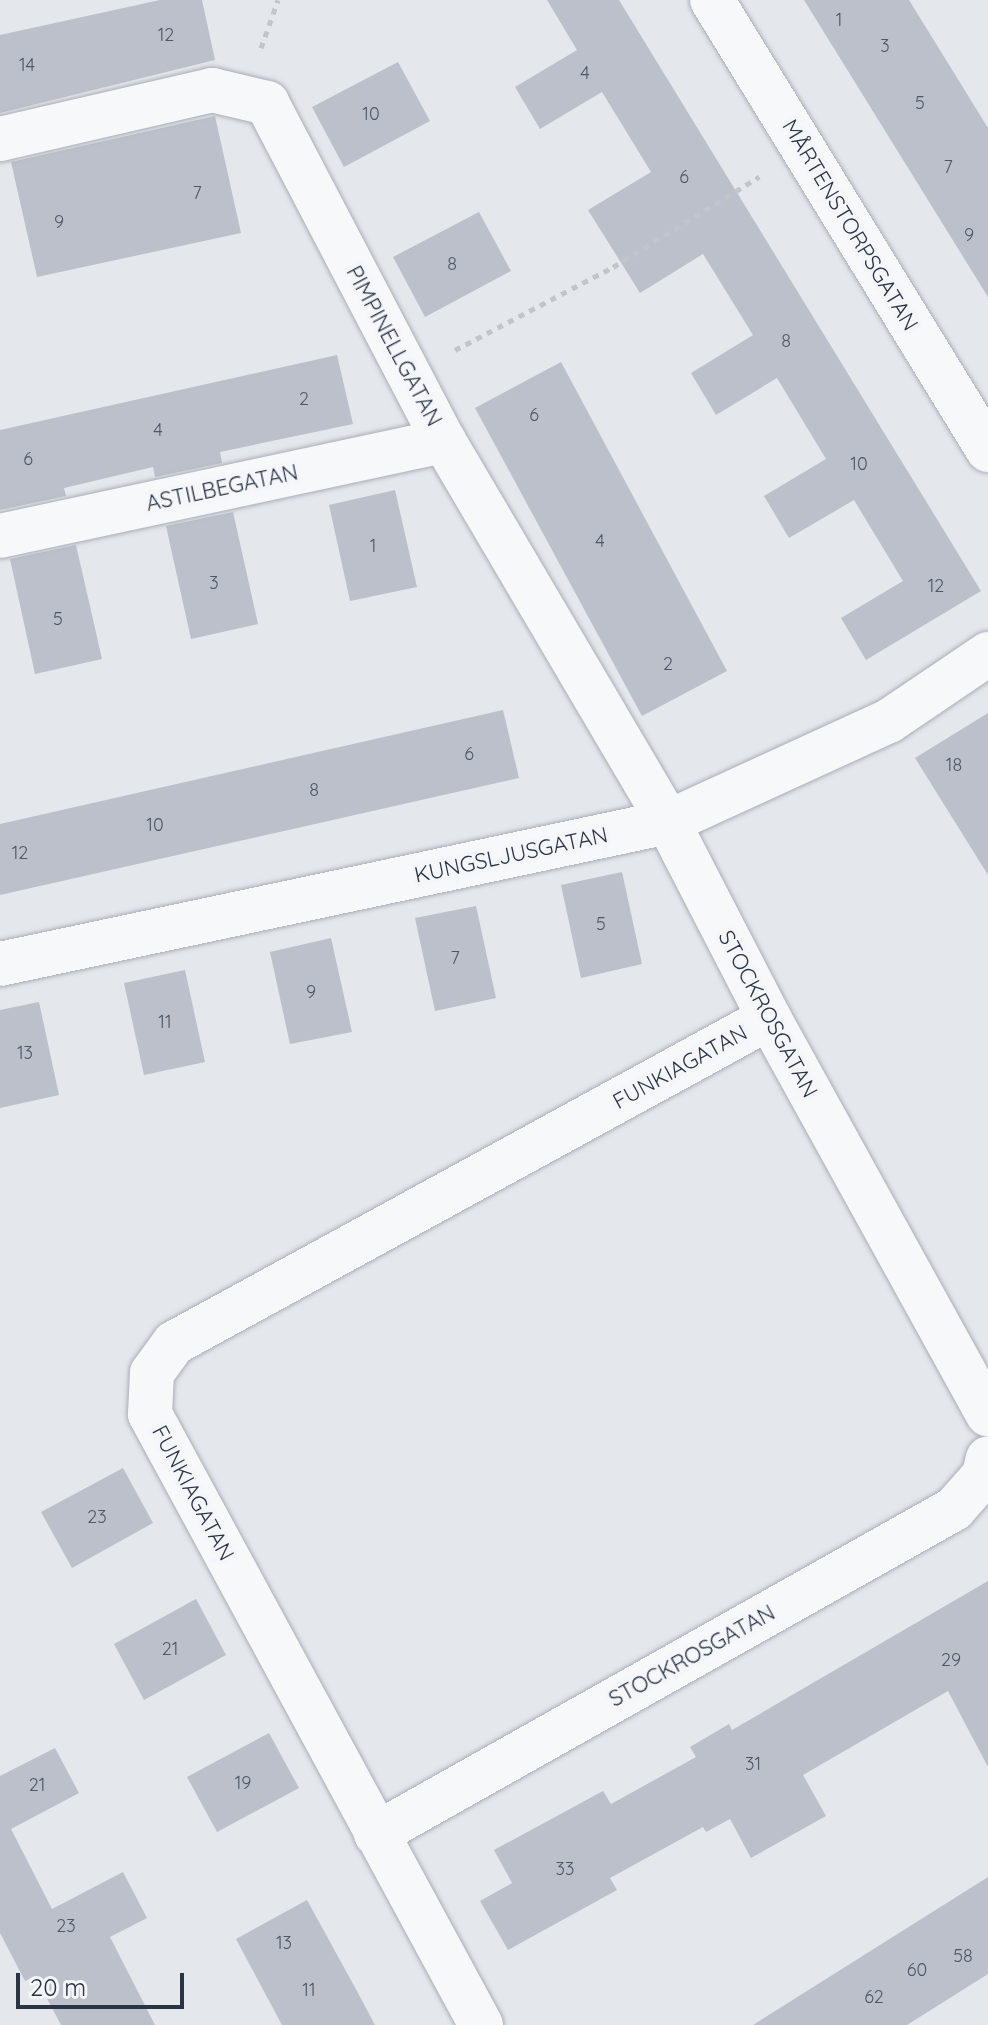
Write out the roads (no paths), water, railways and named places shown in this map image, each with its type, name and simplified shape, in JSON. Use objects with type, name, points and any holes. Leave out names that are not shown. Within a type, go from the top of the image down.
[{"type":"street","name":"MÅRTENSTORPSGATAN","points":[[712,0],[988,450]]},
{"type":"street","name":"PIMPINELLGATAN","points":[[0,139],[212,90],[267,103],[444,441],[668,822]]},
{"type":"street","name":"ASTILBEGATAN","points":[[0,536],[444,441]]},
{"type":"street","name":"KUNGSLJUSGATAN","points":[[0,964],[668,822],[889,721],[988,654]]},
{"type":"street","name":"STOCKROSGATAN","points":[[668,822],[769,1018],[988,1415]]},
{"type":"street","name":"FUNKIAGATAN","points":[[481,2025],[150,1414],[152,1373],[174,1343],[769,1018]]},
{"type":"street","name":"STOCKROSGATAN","points":[[376,1834],[954,1509],[984,1475],[988,1458]]}]
